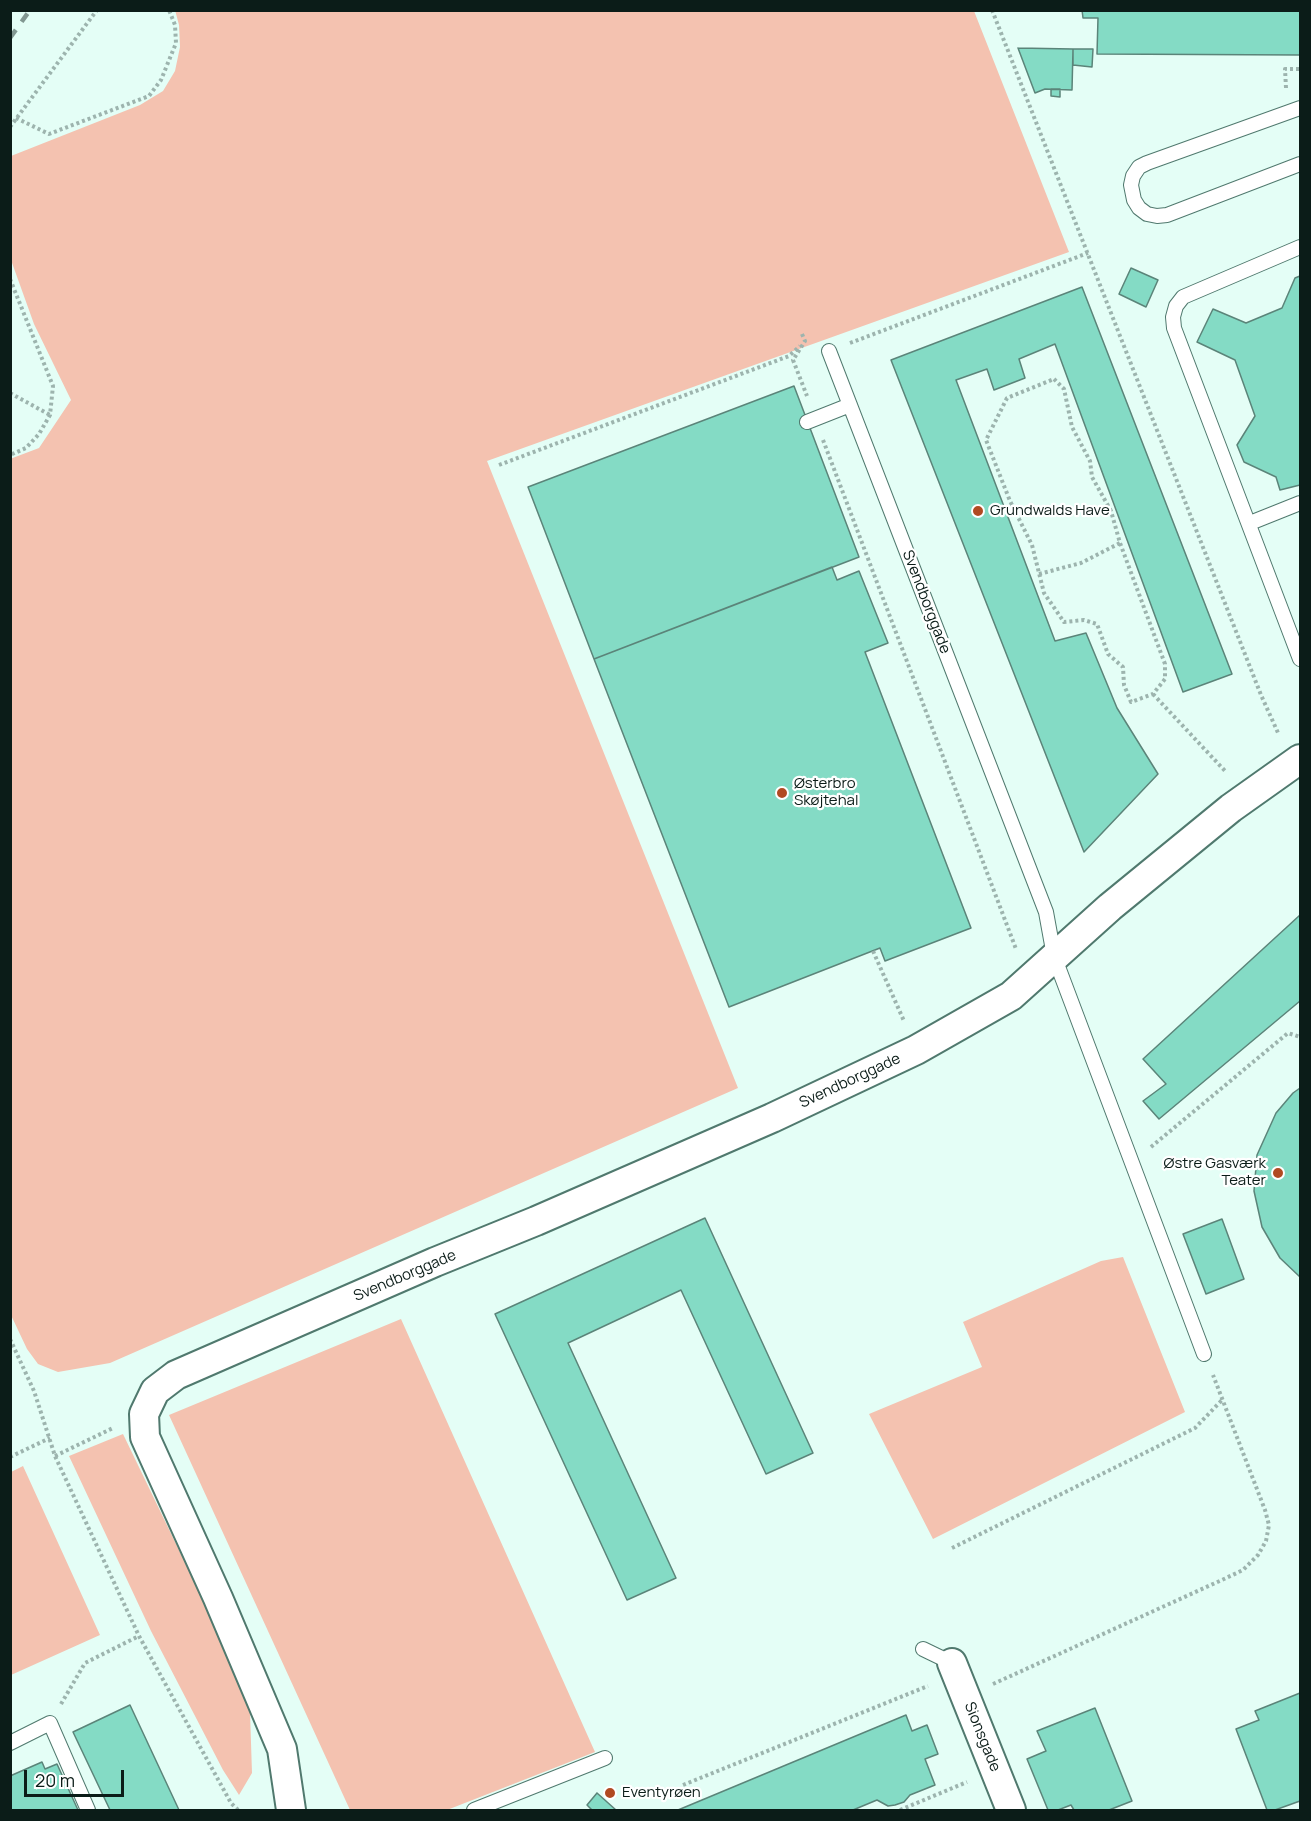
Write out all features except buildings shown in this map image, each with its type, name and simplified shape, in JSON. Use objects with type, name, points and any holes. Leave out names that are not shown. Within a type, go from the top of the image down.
[{"type":"street","name":"Svendborggade","points":[[144,1414],[155,1391],[176,1375],[772,1118],[916,1050],[1011,996],[1110,907],[1248,796],[1296,761]]},
{"type":"street","points":[[144,1414],[145,1437],[218,1598],[282,1749],[291,1810]]},
{"type":"street","name":"Sionsgade","points":[[958,1678],[1011,1810]]},
{"type":"lane","points":[[1300,108],[1147,163],[1133,176],[1132,195],[1139,208],[1147,214],[1167,215],[1300,164]]},
{"type":"lane","points":[[1300,247],[1183,297],[1176,306],[1173,317],[1174,328],[1300,658]]},
{"type":"lane","name":"Svendborggade","points":[[829,351],[1046,912],[1054,956]]},
{"type":"lane","points":[[811,420],[850,405]]},
{"type":"lane","points":[[1250,523],[1300,503]]},
{"type":"lane","points":[[1054,956],[1204,1354]]},
{"type":"lane","points":[[923,1649],[958,1678]]},
{"type":"lane","points":[[10,1743],[50,1723],[88,1810]]},
{"type":"lane","points":[[474,1810],[605,1758]]},
{"type":"path","points":[[10,127],[97,10]]},
{"type":"path","points":[[16,118],[49,134],[149,96],[161,80],[176,43],[175,25],[169,10]]},
{"type":"path","points":[[992,10],[1261,695],[1296,761]]},
{"type":"path","points":[[802,334],[805,341],[829,351],[1088,253]]},
{"type":"path","points":[[10,279],[53,386],[50,415],[39,434],[26,448],[10,455]]},
{"type":"path","points":[[805,341],[794,360],[811,420],[1028,981]]},
{"type":"path","points":[[499,465],[789,356],[805,341]]},
{"type":"path","points":[[1054,379],[1064,389],[1071,427],[1090,461],[1092,477],[1111,511],[1120,543],[1165,664],[1165,679],[1153,694],[1131,702],[1124,685],[1123,667],[1108,654],[1097,624],[1084,620],[1064,622],[1044,593],[1032,545],[1010,501],[986,440],[1006,398],[1054,379]]},
{"type":"path","points":[[10,393],[50,415]]},
{"type":"path","points":[[1039,574],[1081,563],[1120,543]]},
{"type":"path","points":[[1153,694],[1248,796]]},
{"type":"path","points":[[873,951],[916,1050]]},
{"type":"path","points":[[1131,1162],[1288,1033],[1300,1037]]},
{"type":"path","points":[[10,1339],[34,1391],[55,1456],[139,1636],[231,1803],[238,1810]]},
{"type":"path","points":[[683,1785],[1243,1570],[1258,1555],[1266,1540],[1269,1525],[1204,1354]]},
{"type":"path","points":[[952,1548],[1195,1428],[1223,1400]]},
{"type":"path","points":[[55,1456],[144,1414]]},
{"type":"path","points":[[10,1457],[50,1438]]},
{"type":"path","points":[[50,1723],[86,1663],[139,1636]]},
{"type":"path","points":[[900,1810],[996,1772]]},
{"type":"shaded area","points":[[175,10],[974,11],[1069,252],[487,461],[738,1088],[110,1363],[58,1372],[38,1364],[27,1349],[10,1313],[10,459],[39,448],[71,400],[34,324],[11,260],[11,156],[140,105],[163,91],[175,71],[180,47],[179,25]]},
{"type":"shaded area","points":[[1123,1257],[1185,1412],[933,1539],[869,1414],[982,1367],[963,1322],[1101,1261]]},
{"type":"shaded area","points":[[401,1319],[595,1752],[447,1810],[350,1810],[169,1415]]},
{"type":"shaded area","points":[[123,1434],[205,1604],[250,1712],[252,1773],[239,1795],[223,1770],[151,1631],[69,1456]]},
{"type":"shaded area","points":[[23,1466],[100,1635],[11,1675],[11,1472]]},
{"type":"railway","points":[[10,38],[30,10]]},
{"type":"place","name":"Grundwalds Have","points":[[978,511]]},
{"type":"place","name":"Østerbro Skøjtehal","points":[[782,793]]},
{"type":"place","name":"Østre Gasværk Teater","points":[[1278,1173]]},
{"type":"place","name":"Eventyrøen","points":[[610,1793]]}]
